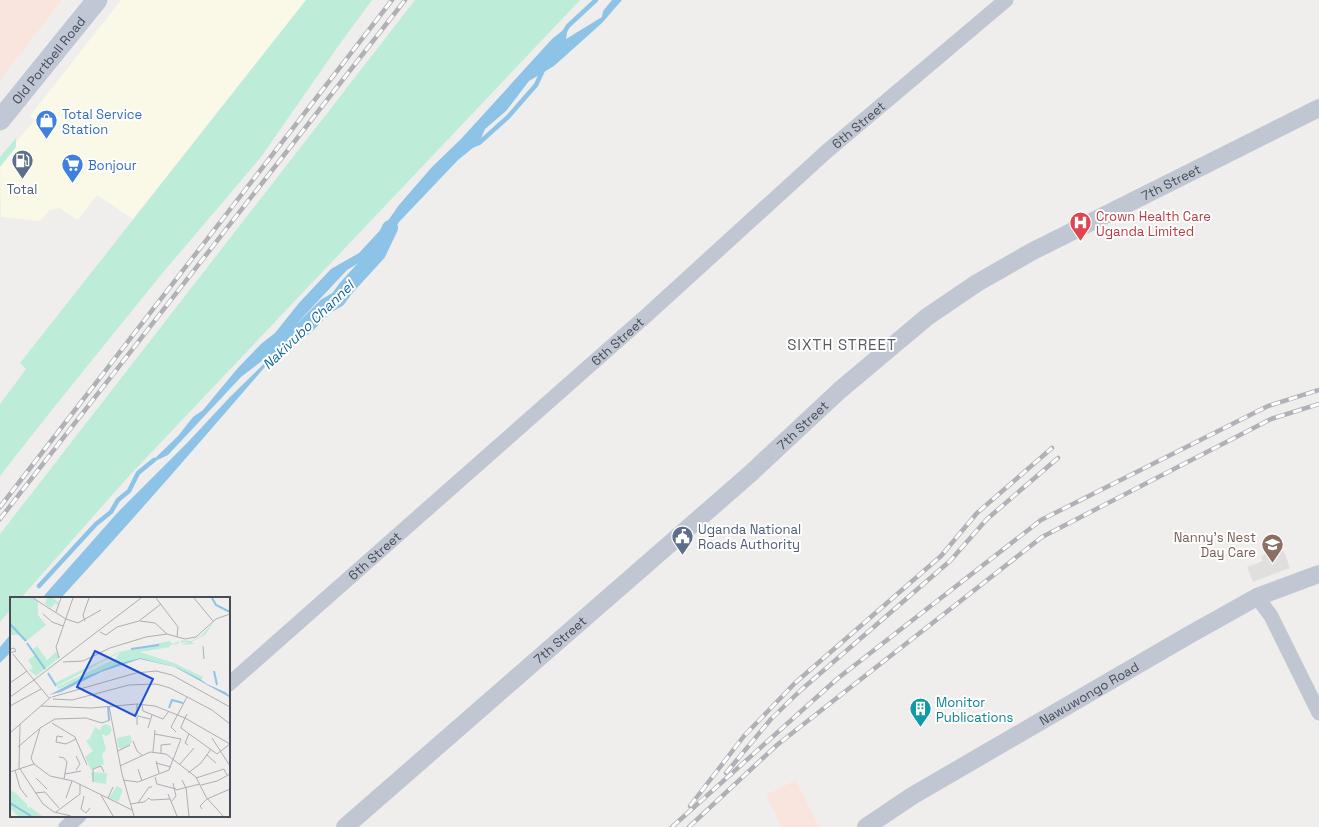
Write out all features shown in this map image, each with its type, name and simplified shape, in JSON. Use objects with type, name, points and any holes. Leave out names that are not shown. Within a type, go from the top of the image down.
[{"type":"main road","name":"Old Portbell Road","points":[[0,120],[97,0]]},
{"type":"street","name":"6th Street","points":[[230,683],[647,314],[826,152],[1006,0]]},
{"type":"street","name":"7th Street","points":[[345,827],[750,474],[840,390],[927,317],[977,283],[1033,251],[1319,108]]},
{"type":"street","name":"Nawuwongo Road","points":[[866,827],[912,796],[1257,597],[1319,574]]},
{"type":"street","points":[[1257,597],[1271,616],[1319,713]]},
{"type":"street","points":[[66,827],[78,817]]},
{"type":"shaded area","points":[[0,0],[62,0],[0,80]]},
{"type":"shaded area","points":[[121,0],[306,0],[133,219],[97,195],[78,220],[59,208],[50,210],[40,221],[1,217],[0,161],[35,120],[30,116]]},
{"type":"shaded area","name":"Nanny's Nest Day Care","points":[[1284,551],[1290,568],[1253,582],[1247,567],[1263,561],[1261,556],[1271,552],[1272,556]]},
{"type":"shaded area","points":[[796,780],[819,827],[782,827],[766,795]]},
{"type":"green space","points":[[306,0],[372,0],[261,157],[160,276],[0,476],[0,404],[26,369],[20,363]]},
{"type":"green space","points":[[415,0],[580,0],[129,476],[22,597],[10,597],[10,610],[0,622],[0,534]]},
{"type":"green space","points":[[16,138],[16,147],[0,167],[0,157]]},
{"type":"water","points":[[612,0],[622,0],[602,23],[554,66],[529,81],[506,111],[485,129],[479,143],[458,160],[399,222],[387,242],[367,258],[347,270],[289,332],[287,341],[259,374],[147,503],[62,597],[43,597],[119,511],[284,344],[241,377],[168,455],[149,464],[178,436],[193,417],[203,410],[237,369],[261,344],[275,333],[299,303],[331,269],[359,253],[385,225],[399,205],[432,167],[461,139],[552,39],[568,26],[566,39],[602,17],[603,11]]},
{"type":"water","points":[[10,635],[10,653],[0,663],[0,647]]},
{"type":"waterway","points":[[565,31],[568,26],[596,0]]},
{"type":"waterway","points":[[474,145],[479,143],[508,117],[536,85],[543,70]]},
{"type":"waterway","name":"Nakivubo Channel","points":[[273,357],[287,341],[305,327],[326,306],[338,299],[378,253],[390,228]]},
{"type":"waterway","points":[[39,586],[96,524],[111,512],[118,500],[129,491],[138,473],[154,460]]},
{"type":"railway","points":[[0,507],[392,0]]},
{"type":"railway","points":[[0,519],[405,0]]},
{"type":"railway","points":[[672,827],[837,679],[1041,520],[1268,406],[1319,390]]},
{"type":"railway","points":[[689,827],[777,745],[1042,537],[1271,419],[1319,404]]},
{"type":"railway","points":[[690,806],[744,736],[795,683],[941,556],[977,513],[1052,448]]},
{"type":"railway","points":[[726,773],[771,719],[801,690],[950,561],[987,519],[1058,458]]},
{"type":"place","name":"Total Service Station","points":[[47,140]]},
{"type":"place","name":"Total","points":[[22,180]]},
{"type":"place","name":"Bonjour","points":[[73,184]]},
{"type":"place","name":"Crown Health Care Uganda Limited","points":[[1081,242]]},
{"type":"place","name":"Uganda National Roads Authority","points":[[683,556]]},
{"type":"place","name":"Nanny's Nest Day Care","points":[[1272,564]]},
{"type":"place","name":"Monitor Publications","points":[[921,728]]},
{"type":"district","name":"SIXTH STREET","points":[[842,344]]}]
